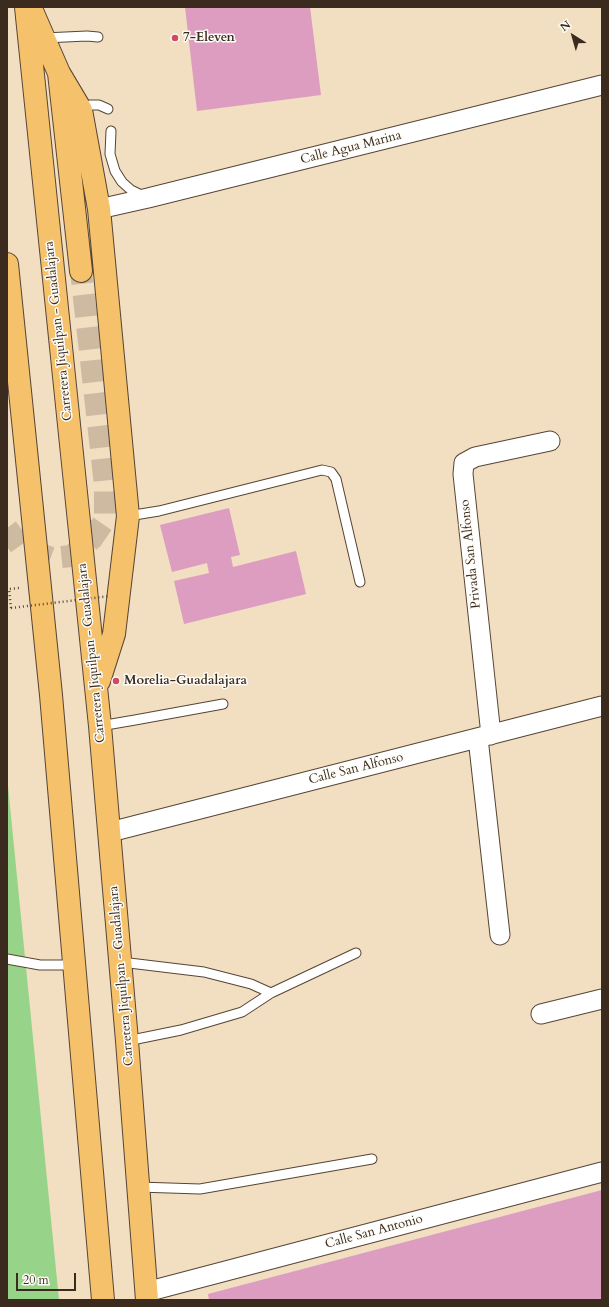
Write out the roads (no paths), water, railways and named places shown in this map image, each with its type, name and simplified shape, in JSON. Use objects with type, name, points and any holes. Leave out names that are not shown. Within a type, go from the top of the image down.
[{"type":"highway","name":"Carretera Jiquilpan - Guadalajara","points":[[26,7],[110,832],[147,1296]]},
{"type":"highway","points":[[31,7],[60,73],[81,110],[99,209],[128,516],[114,634],[96,688]]},
{"type":"highway","points":[[60,73],[81,271]]},
{"type":"highway","points":[[7,264],[51,696],[103,1300]]},
{"type":"street","name":"Calle Agua Marina","points":[[99,209],[602,85]]},
{"type":"street","name":"Privada San Alfonso","points":[[484,736],[463,474],[464,464],[475,457],[550,441]]},
{"type":"street","name":"Calle San Alfonso","points":[[110,832],[602,706]]},
{"type":"street","points":[[484,736],[500,935]]},
{"type":"street","points":[[541,1014],[602,999]]},
{"type":"street","name":"Calle San Antonio","points":[[147,1296],[602,1172]]},
{"type":"lane","points":[[44,38],[98,36]]},
{"type":"lane","points":[[81,110],[90,106],[99,105],[108,109]]},
{"type":"lane","points":[[111,131],[110,154],[122,182],[131,190],[148,198]]},
{"type":"lane","points":[[128,516],[159,511],[322,470],[331,472],[336,479],[360,582]]},
{"type":"lane","points":[[100,726],[223,704]]},
{"type":"lane","points":[[127,1041],[181,1030],[242,1012],[271,993],[356,953]]},
{"type":"lane","points":[[7,959],[40,965],[74,965]]},
{"type":"lane","points":[[121,962],[204,972],[251,984],[271,993]]},
{"type":"lane","points":[[138,1187],[200,1189],[372,1159]]},
{"type":"tunnel","points":[[7,528],[20,546],[51,558],[71,556],[92,539],[105,520],[105,485],[81,271]]},
{"type":"place","name":"7-Eleven","points":[[175,38]]},
{"type":"place","name":"Morelia-Guadalajara","points":[[116,681]]}]
